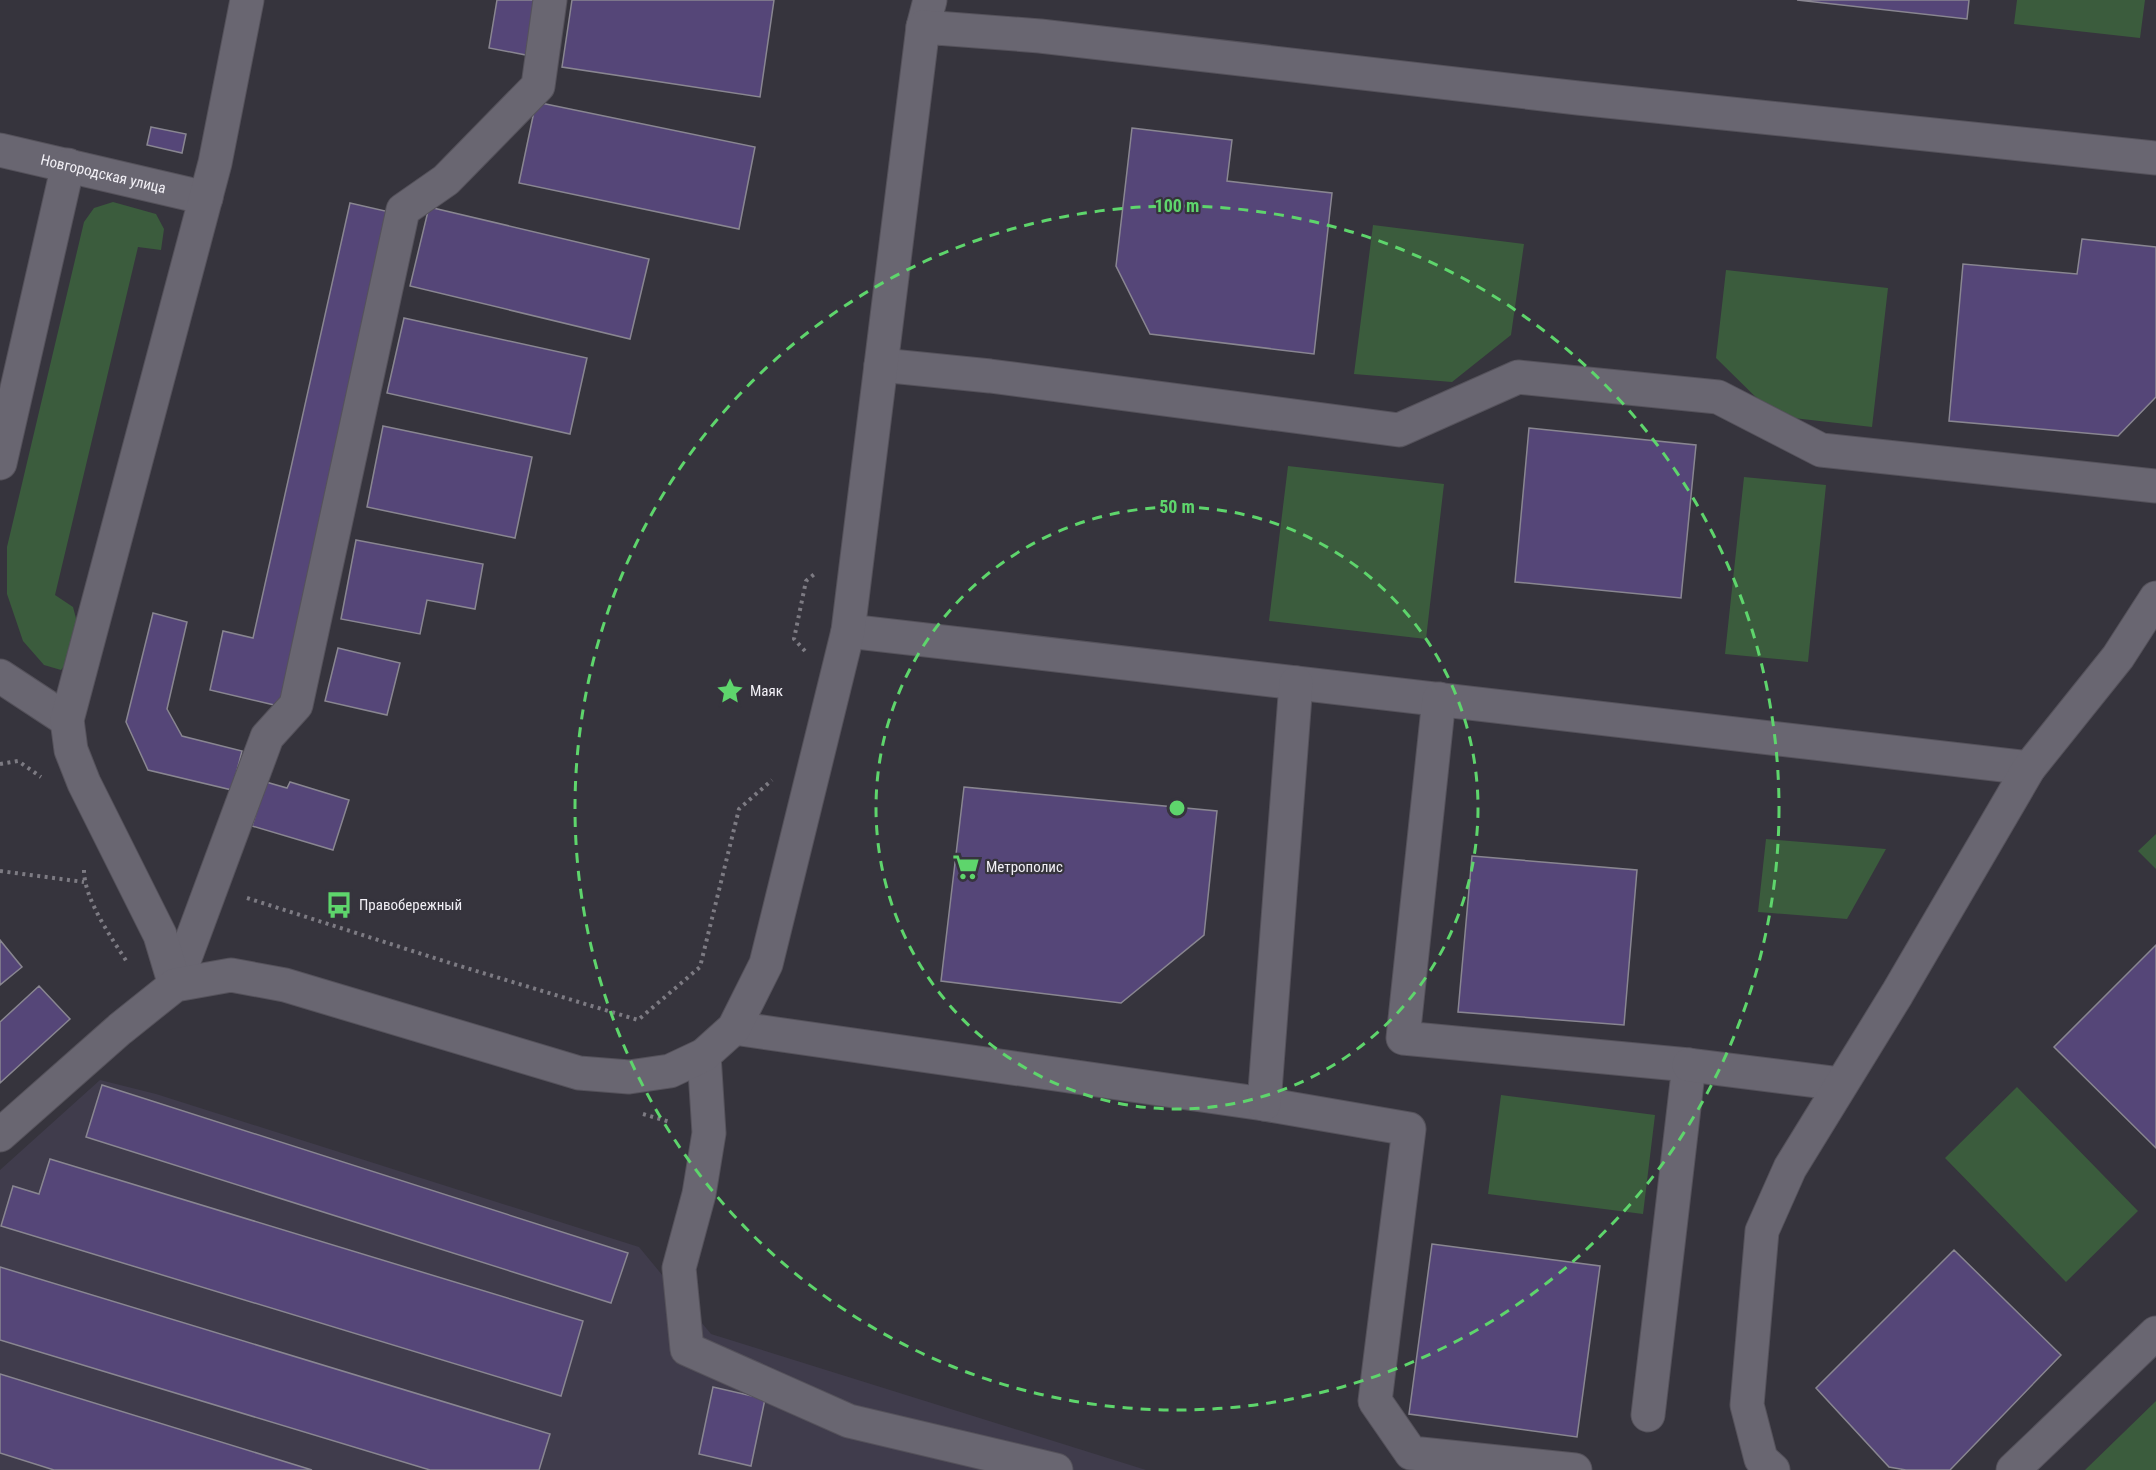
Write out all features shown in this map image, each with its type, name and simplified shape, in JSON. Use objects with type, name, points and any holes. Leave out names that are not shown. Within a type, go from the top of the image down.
[{"type":"street","points":[[175,985],[160,935],[84,783],[71,750],[67,720],[215,163],[247,0]]},
{"type":"street","points":[[175,985],[267,737],[296,705],[403,210],[446,180],[538,86],[550,0]]},
{"type":"street","points":[[0,1135],[120,1029],[175,985],[231,975],[285,985],[579,1072],[629,1077],[670,1071],[704,1055],[734,1028],[766,964],[848,631],[926,14],[1040,36],[1578,98],[2156,158]]},
{"type":"street","name":"Новгородская улица","points":[[0,150],[206,198]]},
{"type":"street","points":[[0,463],[68,165]]},
{"type":"street","points":[[881,365],[990,376],[1399,430],[1518,376],[1718,397],[1821,450],[2156,486]]},
{"type":"street","points":[[1758,1466],[1746,1405],[1762,1231],[1790,1168],[1903,984],[2029,768],[2118,657],[2156,598]]},
{"type":"street","points":[[848,631],[2029,768]]},
{"type":"street","points":[[0,676],[67,720]]},
{"type":"street","points":[[1264,1104],[1296,683]]},
{"type":"street","points":[[1439,699],[1403,1038],[1689,1065],[1841,1084]]},
{"type":"street","points":[[734,1028],[1264,1104],[1409,1129],[1375,1401],[1411,1453],[1575,1470]]},
{"type":"street","points":[[704,1055],[709,1133],[699,1194],[680,1268],[687,1349],[849,1421],[1056,1470]]},
{"type":"street","points":[[1648,1416],[1689,1065]]},
{"type":"street","points":[[2013,1470],[2156,1333]]},
{"type":"path","points":[[809,654],[795,639],[799,610],[806,581],[825,566]]},
{"type":"path","points":[[638,1020],[700,967],[739,810],[774,779]]},
{"type":"path","points":[[0,871],[84,882]]},
{"type":"shaded area","points":[[100,1080],[156,1094],[639,1247],[711,1334],[1146,1470],[0,1470],[0,1170]]},
{"type":"green space","points":[[2017,0],[2145,0],[2140,38],[2014,24]]},
{"type":"green space","points":[[113,202],[156,214],[164,229],[161,250],[138,247],[55,595],[73,607],[77,622],[71,658],[61,670],[44,665],[23,641],[7,594],[7,547],[84,222],[94,208]]},
{"type":"green space","points":[[1373,225],[1524,244],[1511,335],[1452,382],[1354,374]]},
{"type":"green space","points":[[1726,270],[1888,288],[1872,427],[1775,416],[1716,358]]},
{"type":"green space","points":[[1288,466],[1444,484],[1426,639],[1269,621]]},
{"type":"green space","points":[[1744,477],[1826,485],[1808,662],[1725,654]]},
{"type":"green space","points":[[2156,834],[2156,869],[2138,851]]},
{"type":"green space","points":[[1766,839],[1886,849],[1847,919],[1758,912]]},
{"type":"green space","points":[[2017,1087],[2138,1211],[2066,1282],[1945,1158]]},
{"type":"green space","points":[[1501,1095],[1655,1115],[1643,1214],[1488,1194]]},
{"type":"green space","points":[[2156,1401],[2156,1470],[2085,1470]]},
{"type":"building","points":[[497,0],[534,0],[526,55],[489,48]]},
{"type":"building","points":[[572,0],[774,0],[760,97],[562,67]]},
{"type":"building","points":[[1797,0],[1969,0],[1967,19]]},
{"type":"building","points":[[536,102],[755,147],[739,229],[519,183]]},
{"type":"building","points":[[151,127],[186,134],[182,153],[147,145]]},
{"type":"building","points":[[1132,128],[1232,140],[1227,181],[1332,193],[1314,354],[1150,334],[1116,266]]},
{"type":"building","points":[[350,203],[394,213],[283,707],[210,690],[223,631],[253,638]]},
{"type":"building","points":[[429,207],[649,259],[630,339],[410,286]]},
{"type":"building","points":[[2082,239],[2156,247],[2156,397],[2118,436],[1949,421],[1963,264],[2077,274]]},
{"type":"building","points":[[404,318],[587,358],[570,434],[387,393]]},
{"type":"building","points":[[383,426],[532,457],[515,538],[367,507]]},
{"type":"building","points":[[1529,428],[1696,445],[1681,598],[1515,582]]},
{"type":"building","points":[[356,540],[483,564],[475,609],[427,600],[420,634],[341,619]]},
{"type":"building","points":[[153,613],[187,622],[167,709],[182,736],[242,751],[232,790],[148,770],[126,722]]},
{"type":"building","points":[[338,648],[400,663],[387,715],[325,701]]},
{"type":"building","points":[[266,782],[287,788],[290,782],[349,800],[333,850],[252,826]]},
{"type":"building","points":[[964,787],[1217,811],[1204,935],[1121,1003],[941,981]]},
{"type":"building","points":[[1472,856],[1637,870],[1624,1025],[1458,1012]]},
{"type":"building","points":[[0,940],[22,967],[0,985]]},
{"type":"building","points":[[2156,945],[2156,1148],[2054,1047]]},
{"type":"building","points":[[39,986],[70,1019],[0,1083],[0,1022]]},
{"type":"building","points":[[102,1085],[628,1253],[611,1303],[86,1137]]},
{"type":"building","points":[[50,1159],[583,1321],[561,1396],[1,1226],[13,1186],[39,1194]]},
{"type":"building","points":[[1432,1244],[1600,1266],[1577,1437],[1409,1414]]},
{"type":"building","points":[[1954,1250],[2061,1355],[1950,1470],[1906,1470],[1889,1467],[1816,1388]]},
{"type":"building","points":[[0,1267],[550,1434],[539,1470],[430,1470],[0,1340]]},
{"type":"building","points":[[0,1374],[312,1470],[54,1470],[0,1453]]},
{"type":"building","points":[[713,1387],[765,1399],[751,1466],[699,1454]]},
{"type":"place","name":"Маяк","points":[[730,691]]},
{"type":"place","name":"Метрополис","points":[[966,867]]},
{"type":"place","name":"Правобережный","points":[[339,905]]}]
